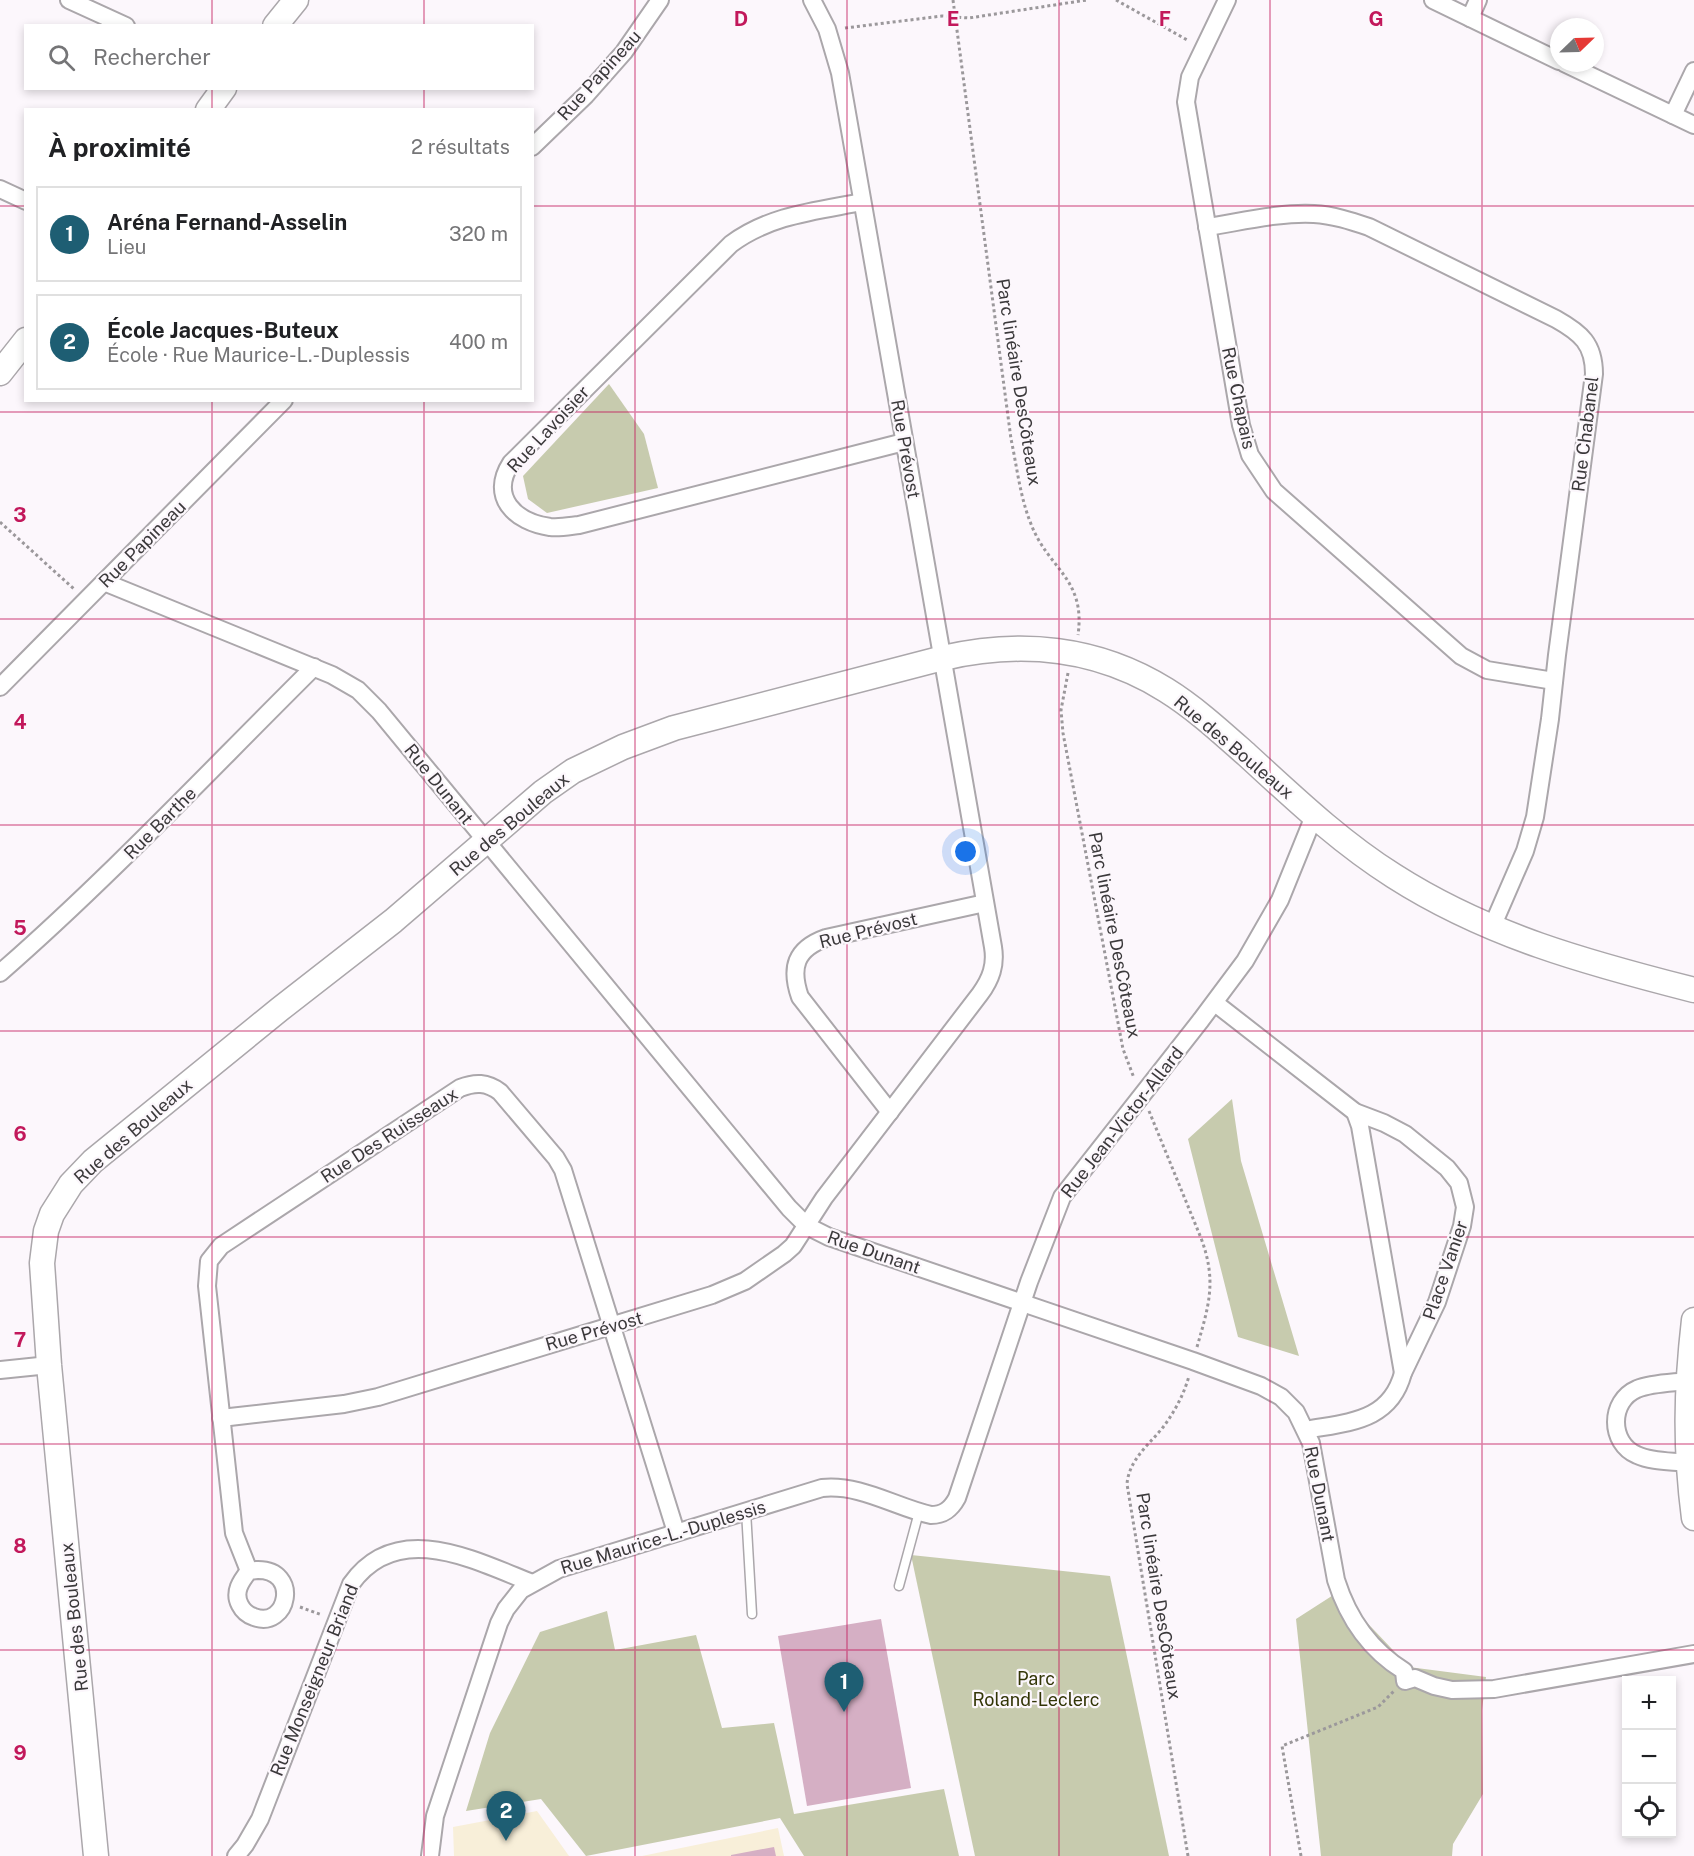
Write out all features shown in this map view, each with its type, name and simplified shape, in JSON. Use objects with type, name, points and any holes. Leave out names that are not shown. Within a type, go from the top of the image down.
[{"type":"street","points":[[69,0],[122,24]]},
{"type":"street","points":[[277,24],[296,0]]},
{"type":"street","name":"Rue Papineau","points":[[534,145],[586,95],[619,58],[660,0]]},
{"type":"street","name":"Rue Prévost","points":[[221,1418],[362,1401],[712,1295],[737,1285],[784,1254],[980,994],[991,976],[994,956],[840,73],[827,29],[812,0]]},
{"type":"street","name":"Rue Chapais","points":[[1227,0],[1190,77],[1186,102],[1241,425],[1250,455],[1274,491],[1469,661],[1487,670],[1554,681]]},
{"type":"street","points":[[1433,0],[1550,56]]},
{"type":"street","points":[[1470,18],[1479,0]]},
{"type":"street","points":[[1673,115],[1694,71]]},
{"type":"street","points":[[1583,72],[1694,125]]},
{"type":"street","points":[[210,108],[223,90]]},
{"type":"street","points":[[0,189],[24,200]]},
{"type":"street","name":"Rue Lavoisier","points":[[862,202],[791,215],[745,234],[731,244],[511,463],[502,482],[502,493],[512,510],[540,524],[560,527],[579,525],[904,441]]},
{"type":"street","name":"Rue Chabanel","points":[[1207,227],[1295,214],[1314,214],[1369,227],[1573,328],[1585,339],[1592,356],[1594,374],[1550,719],[1533,826],[1525,851],[1492,927]]},
{"type":"street","points":[[0,372],[24,342]]},
{"type":"street","name":"Rue Papineau","points":[[0,687],[282,402]]},
{"type":"street","name":"Rue Dunant","points":[[105,582],[314,667],[346,682],[369,700],[789,1208],[807,1226],[829,1237],[1193,1361],[1271,1390],[1288,1403],[1306,1430],[1311,1443],[1336,1580],[1341,1595],[1364,1636],[1376,1650],[1404,1671],[1405,1681]]},
{"type":"street","name":"Rue des Bouleaux","points":[[96,1856],[49,1365],[42,1263],[43,1248],[52,1214],[71,1184],[93,1161],[280,1009],[393,921],[559,780],[585,764],[623,747],[674,729],[943,657],[983,649],[1016,648],[1073,654],[1125,669],[1151,681],[1186,704],[1314,816],[1348,844],[1396,878],[1492,927],[1548,950],[1606,968],[1694,990]]},
{"type":"street","name":"Rue Barthe","points":[[0,973],[123,860],[314,667]]},
{"type":"street","name":"Rue Jean-Victor-Allard","points":[[944,1513],[949,1510],[957,1498],[1022,1302],[1062,1197],[1215,1003],[1245,961],[1270,920],[1314,816]]},
{"type":"street","name":"Rue Prévost","points":[[890,1112],[800,997],[795,972],[797,960],[814,942],[826,938],[985,903]]},
{"type":"street","name":"Place Vanier","points":[[1215,1003],[1355,1112],[1405,1134],[1447,1168],[1459,1183],[1463,1194],[1465,1207],[1462,1226],[1437,1302],[1390,1402],[1375,1413],[1352,1421],[1306,1430]]},
{"type":"street","name":"Rue Des Ruisseaux","points":[[249,1571],[234,1533],[207,1286],[207,1268],[212,1255],[221,1246],[460,1088],[475,1083],[488,1085],[500,1092],[560,1163],[676,1532]]},
{"type":"street","name":"Place Vanier","points":[[1355,1112],[1360,1125],[1402,1373]]},
{"type":"street","points":[[1694,1320],[1688,1381],[1687,1463],[1694,1518]]},
{"type":"street","points":[[0,1370],[49,1365]]},
{"type":"street","points":[[1687,1463],[1644,1458],[1633,1453],[1620,1440],[1616,1421],[1622,1402],[1636,1390],[1688,1381]]},
{"type":"street","name":"Rue Maurice-L.-Duplessis","points":[[430,1856],[435,1816],[499,1623],[513,1599],[532,1582],[572,1564],[822,1488],[834,1486],[854,1489],[919,1512],[932,1515],[944,1513]]},
{"type":"street","name":"Rue Monseigneur Briand","points":[[236,1856],[260,1819],[336,1621],[351,1584],[357,1576],[374,1562],[397,1552],[426,1549],[449,1552],[532,1582]]},
{"type":"street","points":[[264,1570],[279,1578],[284,1585],[285,1601],[275,1614],[267,1618],[259,1618],[245,1612],[240,1605],[237,1591],[239,1584],[249,1571],[264,1570]]},
{"type":"street","points":[[1405,1681],[1414,1678],[1452,1690],[1494,1689],[1694,1654]]},
{"type":"lane","points":[[746,1511],[752,1614]]},
{"type":"lane","points":[[899,1586],[919,1512]]},
{"type":"path","name":"Parc linéaire DesCôteaux","points":[[953,0],[1011,439],[1031,526],[1076,595],[1080,621],[1062,702],[1061,720],[1123,1050],[1201,1238],[1210,1269],[1210,1300],[1187,1384],[1176,1408],[1132,1463],[1127,1484],[1188,1856]]},
{"type":"path","points":[[827,29],[942,16],[969,18],[1087,0]]},
{"type":"path","points":[[1116,0],[1204,49]]},
{"type":"path","points":[[0,522],[86,601]]},
{"type":"path","points":[[285,1601],[336,1621]]},
{"type":"path","points":[[1301,1856],[1282,1746],[1378,1707],[1405,1681]]},
{"type":"shaded area","points":[[537,1811],[569,1856],[454,1856],[453,1827]]},
{"type":"shaded area","points":[[778,1828],[784,1856],[642,1856]]},
{"type":"green space","points":[[609,384],[644,434],[658,488],[547,513],[528,499],[523,476]]},
{"type":"green space","points":[[1232,1099],[1241,1161],[1299,1356],[1238,1337],[1188,1139]]},
{"type":"green space","name":"Parc Roland-Leclerc","points":[[911,1555],[1110,1576],[1169,1856],[975,1856]]},
{"type":"green space","points":[[1338,1592],[1409,1667],[1486,1677],[1482,1710],[1483,1794],[1453,1844],[1452,1856],[1321,1856],[1296,1619]]},
{"type":"green space","points":[[607,1611],[615,1650],[696,1635],[722,1728],[774,1723],[794,1814],[944,1789],[959,1856],[804,1856],[780,1818],[586,1856],[541,1799],[466,1811],[490,1733],[540,1632]]},
{"type":"building","points":[[881,1619],[911,1788],[807,1806],[778,1636]]},
{"type":"building","points":[[774,1847],[776,1856],[731,1856],[731,1855]]},
{"type":"place","name":"Aréna Fernand-Asselin","points":[[844,1712]]},
{"type":"place","name":"École Jacques-Buteux","points":[[506,1841]]}]
